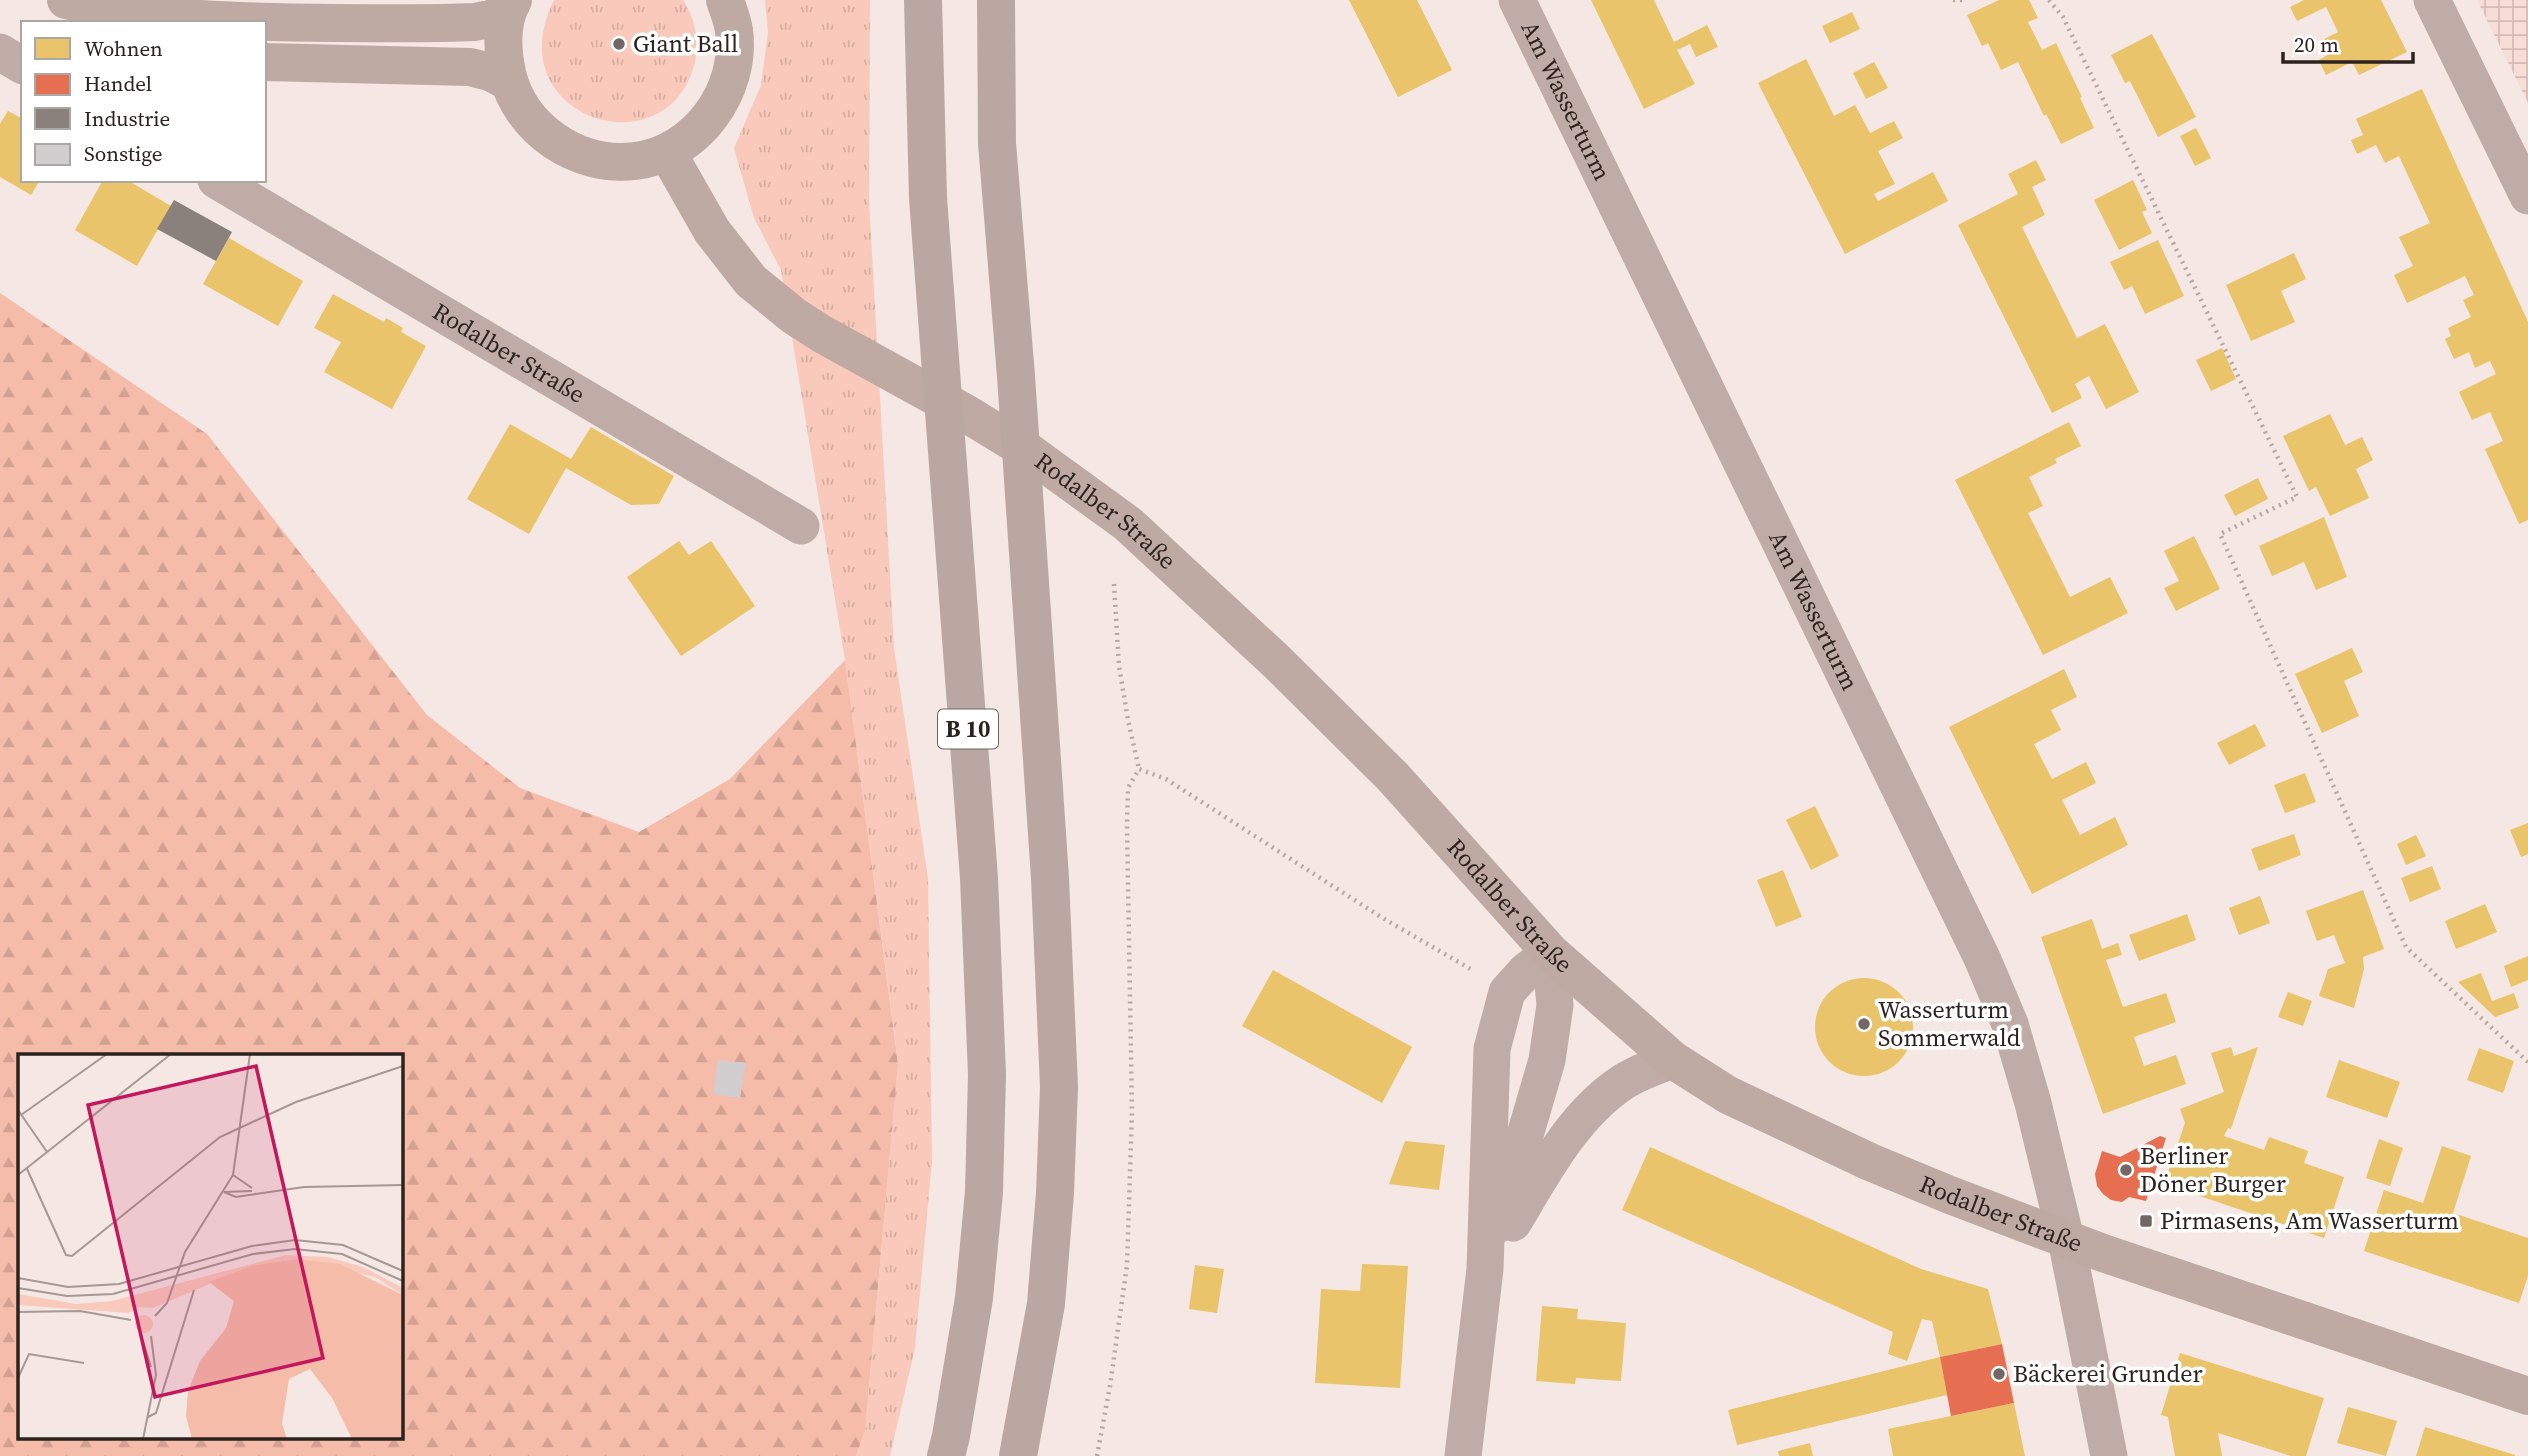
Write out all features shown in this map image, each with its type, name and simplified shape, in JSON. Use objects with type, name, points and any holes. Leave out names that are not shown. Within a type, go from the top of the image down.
[{"type":"highway","name":"B 10","points":[[923,0],[928,198],[979,878],[987,1075],[984,1192],[974,1298],[946,1456]]},
{"type":"highway","points":[[996,0],[997,142],[1016,376],[1048,850],[1059,1087],[1055,1193],[1045,1304],[1018,1456]]},
{"type":"main road","points":[[65,0],[98,8],[181,19],[248,21]]},
{"type":"main road","points":[[65,0],[104,21]]},
{"type":"main road","points":[[512,2],[504,30],[503,56],[509,82],[523,111],[544,135],[572,152],[603,161],[635,161],[667,152],[697,132],[720,103],[733,68],[734,31],[725,0]]},
{"type":"main road","points":[[266,22],[475,22],[494,18],[512,2]]},
{"type":"main road","points":[[266,62],[470,67],[491,72],[509,82]]},
{"type":"main road","name":"Rodalber Straße","points":[[667,152],[712,231],[751,281],[794,316],[967,414],[1029,453],[1128,524],[1277,662],[1393,777],[1550,952],[1674,1060],[1728,1095],[1857,1156],[1950,1195],[2066,1239],[2528,1396]]},
{"type":"street","name":"Am Wasserturm","points":[[1517,0],[1982,958],[2010,1024],[2033,1103],[2066,1239],[2109,1456]]},
{"type":"street","points":[[2432,0],[2528,196]]},
{"type":"street","points":[[0,52],[21,65]]},
{"type":"street","name":"Rodalber Straße","points":[[219,182],[802,526]]},
{"type":"street","points":[[1463,1456],[1485,1269],[1492,1049],[1507,992],[1525,971],[1550,952]]},
{"type":"street","points":[[1485,1269],[1547,1060],[1555,1005],[1550,952]]},
{"type":"street","points":[[1485,1269],[1561,1148],[1596,1104],[1624,1082],[1674,1060]]},
{"type":"path","points":[[1954,0],[1964,0]]},
{"type":"path","points":[[2049,0],[2063,17],[2297,497],[2220,534],[2372,872],[2406,947],[2528,1062]]},
{"type":"path","points":[[1097,1456],[1110,1387],[1127,1265],[1132,1111],[1127,825],[1128,788],[1139,769],[1119,666],[1114,584]]},
{"type":"path","points":[[1139,769],[1166,779],[1381,917],[1507,992]]},
{"type":"shaded area","points":[[2477,0],[2528,0],[2528,103]]},
{"type":"green space","points":[[554,0],[683,0],[692,17],[697,44],[692,72],[674,102],[648,118],[618,122],[588,115],[563,98],[547,73],[542,40]]},
{"type":"green space","points":[[765,0],[870,0],[869,199],[894,648],[928,878],[932,1161],[915,1348],[890,1456],[856,1456],[865,1431],[898,1063],[845,660],[781,270],[754,218],[734,148],[761,85],[768,32]]},
{"type":"green space","points":[[0,293],[207,434],[427,715],[520,788],[639,832],[730,779],[845,660],[898,1064],[865,1431],[856,1456],[0,1456]]},
{"type":"building: Wohnen","points":[[1349,0],[1417,0],[1452,70],[1398,97]]},
{"type":"building: Wohnen","points":[[1591,0],[1654,0],[1674,42],[1707,25],[1718,47],[1696,57],[1690,44],[1677,50],[1695,84],[1644,109]]},
{"type":"building: Wohnen","points":[[1999,0],[2029,0],[2038,18],[2028,22],[2042,50],[2056,43],[2094,128],[2061,144],[2018,62],[2001,70],[1988,43],[1982,46],[1967,15]]},
{"type":"building: Wohnen","points":[[2304,0],[2381,0],[2407,52],[2359,75],[2352,62],[2326,75],[2319,60],[2331,53],[2324,39],[2338,32],[2326,7],[2297,21],[2290,7]]},
{"type":"building: Wohnen","points":[[1852,12],[1860,29],[1830,43],[1822,26]]},
{"type":"building: Wohnen","points":[[2152,34],[2196,117],[2158,137],[2130,81],[2125,83],[2111,55]]},
{"type":"building: Wohnen","points":[[1806,59],[1834,116],[1855,105],[1870,133],[1894,121],[1903,138],[1878,151],[1895,184],[1874,194],[1878,201],[1933,172],[1948,201],[1845,254],[1758,83]]},
{"type":"building: Wohnen","points":[[1874,62],[1888,88],[1866,99],[1853,73]]},
{"type":"building: Wohnen","points":[[2422,89],[2528,322],[2528,520],[2519,524],[2485,449],[2503,441],[2490,412],[2472,420],[2459,392],[2496,374],[2490,361],[2475,368],[2469,352],[2454,359],[2445,339],[2451,336],[2448,328],[2471,317],[2463,300],[2474,295],[2465,276],[2407,303],[2394,275],[2413,266],[2399,237],[2430,223],[2399,156],[2385,163],[2376,145],[2357,154],[2351,140],[2363,135],[2356,119]]},
{"type":"building: Wohnen","points":[[8,111],[21,118],[21,182],[39,182],[31,195],[0,177],[0,124]]},
{"type":"building: Wohnen","points":[[2196,128],[2211,158],[2195,166],[2180,136]]},
{"type":"building: Wohnen","points":[[2036,160],[2046,180],[2032,187],[2045,215],[2022,227],[2077,338],[2105,324],[2139,392],[2106,409],[2089,376],[2075,384],[2082,398],[2052,413],[1958,225],[2018,194],[2008,174]]},
{"type":"building: Wohnen","points":[[2133,180],[2147,210],[2142,212],[2152,233],[2119,250],[2094,200]]},
{"type":"building: Wohnen","points":[[102,182],[130,182],[171,206],[137,266],[75,230]]},
{"type":"building: Wohnen","points":[[229,238],[303,281],[278,326],[203,284]]},
{"type":"building: Wohnen","points":[[2158,240],[2184,296],[2145,314],[2132,286],[2124,290],[2110,262]]},
{"type":"building: Wohnen","points":[[2294,253],[2306,279],[2281,291],[2295,322],[2251,341],[2226,285]]},
{"type":"building: Wohnen","points":[[333,294],[384,322],[386,318],[403,328],[401,332],[426,346],[392,409],[324,372],[341,342],[314,328]]},
{"type":"building: Wohnen","points":[[2222,348],[2236,379],[2211,391],[2196,360]]},
{"type":"building: Wohnen","points":[[2330,414],[2345,445],[2362,437],[2373,460],[2356,469],[2369,498],[2330,516],[2316,487],[2309,491],[2283,436]]},
{"type":"building: Wohnen","points":[[2069,422],[2081,446],[2055,459],[2057,463],[2029,477],[2043,506],[2028,513],[2070,597],[2110,577],[2128,613],[2043,655],[1955,480]]},
{"type":"building: Wohnen","points":[[510,424],[571,459],[591,427],[674,476],[659,504],[631,505],[566,468],[529,534],[467,499]]},
{"type":"building: Wohnen","points":[[2258,478],[2268,499],[2235,516],[2224,495]]},
{"type":"building: Wohnen","points":[[2324,517],[2347,577],[2316,590],[2304,562],[2272,576],[2259,546]]},
{"type":"building: Wohnen","points":[[2194,536],[2220,589],[2176,611],[2164,588],[2179,581],[2164,551]]},
{"type":"building: Wohnen","points":[[679,541],[689,555],[711,541],[755,606],[681,656],[627,577]]},
{"type":"building: Wohnen","points":[[2352,648],[2363,672],[2344,681],[2359,716],[2322,733],[2295,674]]},
{"type":"building: Wohnen","points":[[2064,669],[2077,697],[2051,710],[2061,730],[2034,744],[2052,779],[2086,762],[2096,783],[2062,800],[2080,835],[2115,817],[2128,845],[2032,894],[1949,727]]},
{"type":"building: Wohnen","points":[[2255,724],[2266,746],[2229,765],[2217,743]]},
{"type":"building: Wohnen","points":[[2305,773],[2316,802],[2285,813],[2274,785]]},
{"type":"building: Wohnen","points":[[1815,806],[1839,856],[1811,870],[1786,820]]},
{"type":"building: Wohnen","points":[[2528,823],[2528,854],[2521,857],[2510,830]]},
{"type":"building: Wohnen","points":[[2294,834],[2301,855],[2259,871],[2251,849]]},
{"type":"building: Wohnen","points":[[2416,835],[2426,856],[2406,865],[2397,844]]},
{"type":"building: Wohnen","points":[[2432,866],[2441,889],[2410,902],[2401,878]]},
{"type":"building: Wohnen","points":[[1783,870],[1802,917],[1776,927],[1757,880]]},
{"type":"building: Wohnen","points":[[2363,890],[2384,949],[2363,957],[2364,969],[2354,1008],[2319,996],[2328,969],[2345,963],[2334,935],[2317,941],[2306,911]]},
{"type":"building: Wohnen","points":[[2260,896],[2270,923],[2239,935],[2229,908]]},
{"type":"building: Wohnen","points":[[2485,904],[2497,932],[2456,949],[2445,921]]},
{"type":"building: Wohnen","points":[[2187,914],[2196,940],[2139,961],[2129,935]]},
{"type":"building: Wohnen","points":[[2092,919],[2102,949],[2118,943],[2122,955],[2106,960],[2123,1007],[2166,993],[2176,1022],[2134,1037],[2144,1066],[2176,1055],[2186,1084],[2103,1114],[2041,937]]},
{"type":"building: Wohnen","points":[[2528,956],[2528,980],[2511,987],[2504,966]]},
{"type":"building: Wohnen","points":[[1273,970],[1412,1047],[1382,1103],[1242,1026]]},
{"type":"building: Wohnen","points":[[2481,973],[2492,1001],[2514,993],[2519,1008],[2495,1017],[2458,982]]},
{"type":"building: Wohnen","name":"Wasserturm Sommerwald","points":[[1854,978],[1874,978],[1899,992],[1910,1008],[1913,1027],[1910,1046],[1899,1062],[1874,1076],[1854,1076],[1837,1068],[1823,1054],[1815,1037],[1815,1017],[1823,1000],[1837,986]]},
{"type":"building: Wohnen","points":[[2288,992],[2312,1001],[2303,1026],[2278,1017]]},
{"type":"building: Wohnen","points":[[2231,1047],[2234,1056],[2258,1047],[2231,1129],[2228,1128],[2224,1136],[2264,1150],[2269,1137],[2308,1151],[2304,1163],[2344,1177],[2324,1238],[2164,1184],[2185,1123],[2180,1109],[2224,1092],[2211,1053]]},
{"type":"building: Wohnen","points":[[2479,1048],[2514,1061],[2503,1093],[2467,1080]]},
{"type":"building: Wohnen","points":[[2339,1060],[2400,1082],[2387,1118],[2326,1097]]},
{"type":"building: Wohnen","points":[[2379,1139],[2403,1148],[2390,1186],[2366,1178]]},
{"type":"building: Wohnen","points":[[1405,1141],[1445,1145],[1439,1190],[1389,1184]]},
{"type":"building: Wohnen","points":[[2442,1146],[2471,1156],[2453,1213],[2528,1238],[2528,1276],[2519,1303],[2364,1251],[2384,1190],[2423,1203]]},
{"type":"building: Wohnen","points":[[1650,1147],[1921,1269],[1988,1289],[2002,1344],[1940,1357],[1932,1321],[1922,1319],[1907,1361],[1888,1354],[1893,1332],[1622,1210]]},
{"type":"building: Wohnen","points":[[1362,1264],[1408,1266],[1400,1388],[1315,1383],[1321,1289],[1360,1291]]},
{"type":"building: Wohnen","points":[[1195,1265],[1224,1269],[1217,1313],[1189,1309]]},
{"type":"building: Wohnen","points":[[1542,1306],[1578,1309],[1577,1319],[1626,1323],[1621,1381],[1576,1378],[1575,1384],[1536,1381]]},
{"type":"building: Wohnen","points":[[2180,1353],[2324,1398],[2306,1456],[2291,1456],[2218,1433],[2222,1456],[2175,1456],[2168,1417],[2161,1415]]},
{"type":"building: Wohnen","points":[[1940,1357],[1947,1395],[1737,1445],[1728,1410]]},
{"type":"building: Wohnen","points":[[2014,1403],[2025,1456],[1893,1456],[1888,1429]]},
{"type":"building: Wohnen","points":[[2348,1407],[2397,1421],[2386,1456],[2337,1443]]},
{"type":"building: Wohnen","points":[[2425,1427],[2515,1455],[2515,1456],[2416,1456]]},
{"type":"building: Wohnen","points":[[1810,1443],[1813,1456],[1779,1456],[1778,1451]]},
{"type":"building: Handel","name":"Berliner Döner Burger","points":[[2160,1136],[2166,1138],[2146,1201],[2129,1197],[2122,1202],[2111,1200],[2103,1194],[2097,1186],[2095,1174],[2102,1151],[2120,1157]]},
{"type":"building: Handel","points":[[2002,1344],[2014,1403],[1951,1416],[1940,1357]]},
{"type":"building: Industrie","points":[[174,200],[232,232],[216,261],[157,229]]},
{"type":"building: Sonstige","points":[[718,1060],[746,1063],[740,1098],[713,1094]]},
{"type":"place","name":"Giant Ball","points":[[619,44]]},
{"type":"place","name":"Wasserturm Sommerwald","points":[[1864,1024]]},
{"type":"place","name":"Berliner Döner Burger","points":[[2126,1170]]},
{"type":"place","name":"Pirmasens, Am Wasserturm","points":[[2146,1221]]},
{"type":"place","name":"Bäckerei Grunder","points":[[1999,1374]]}]
